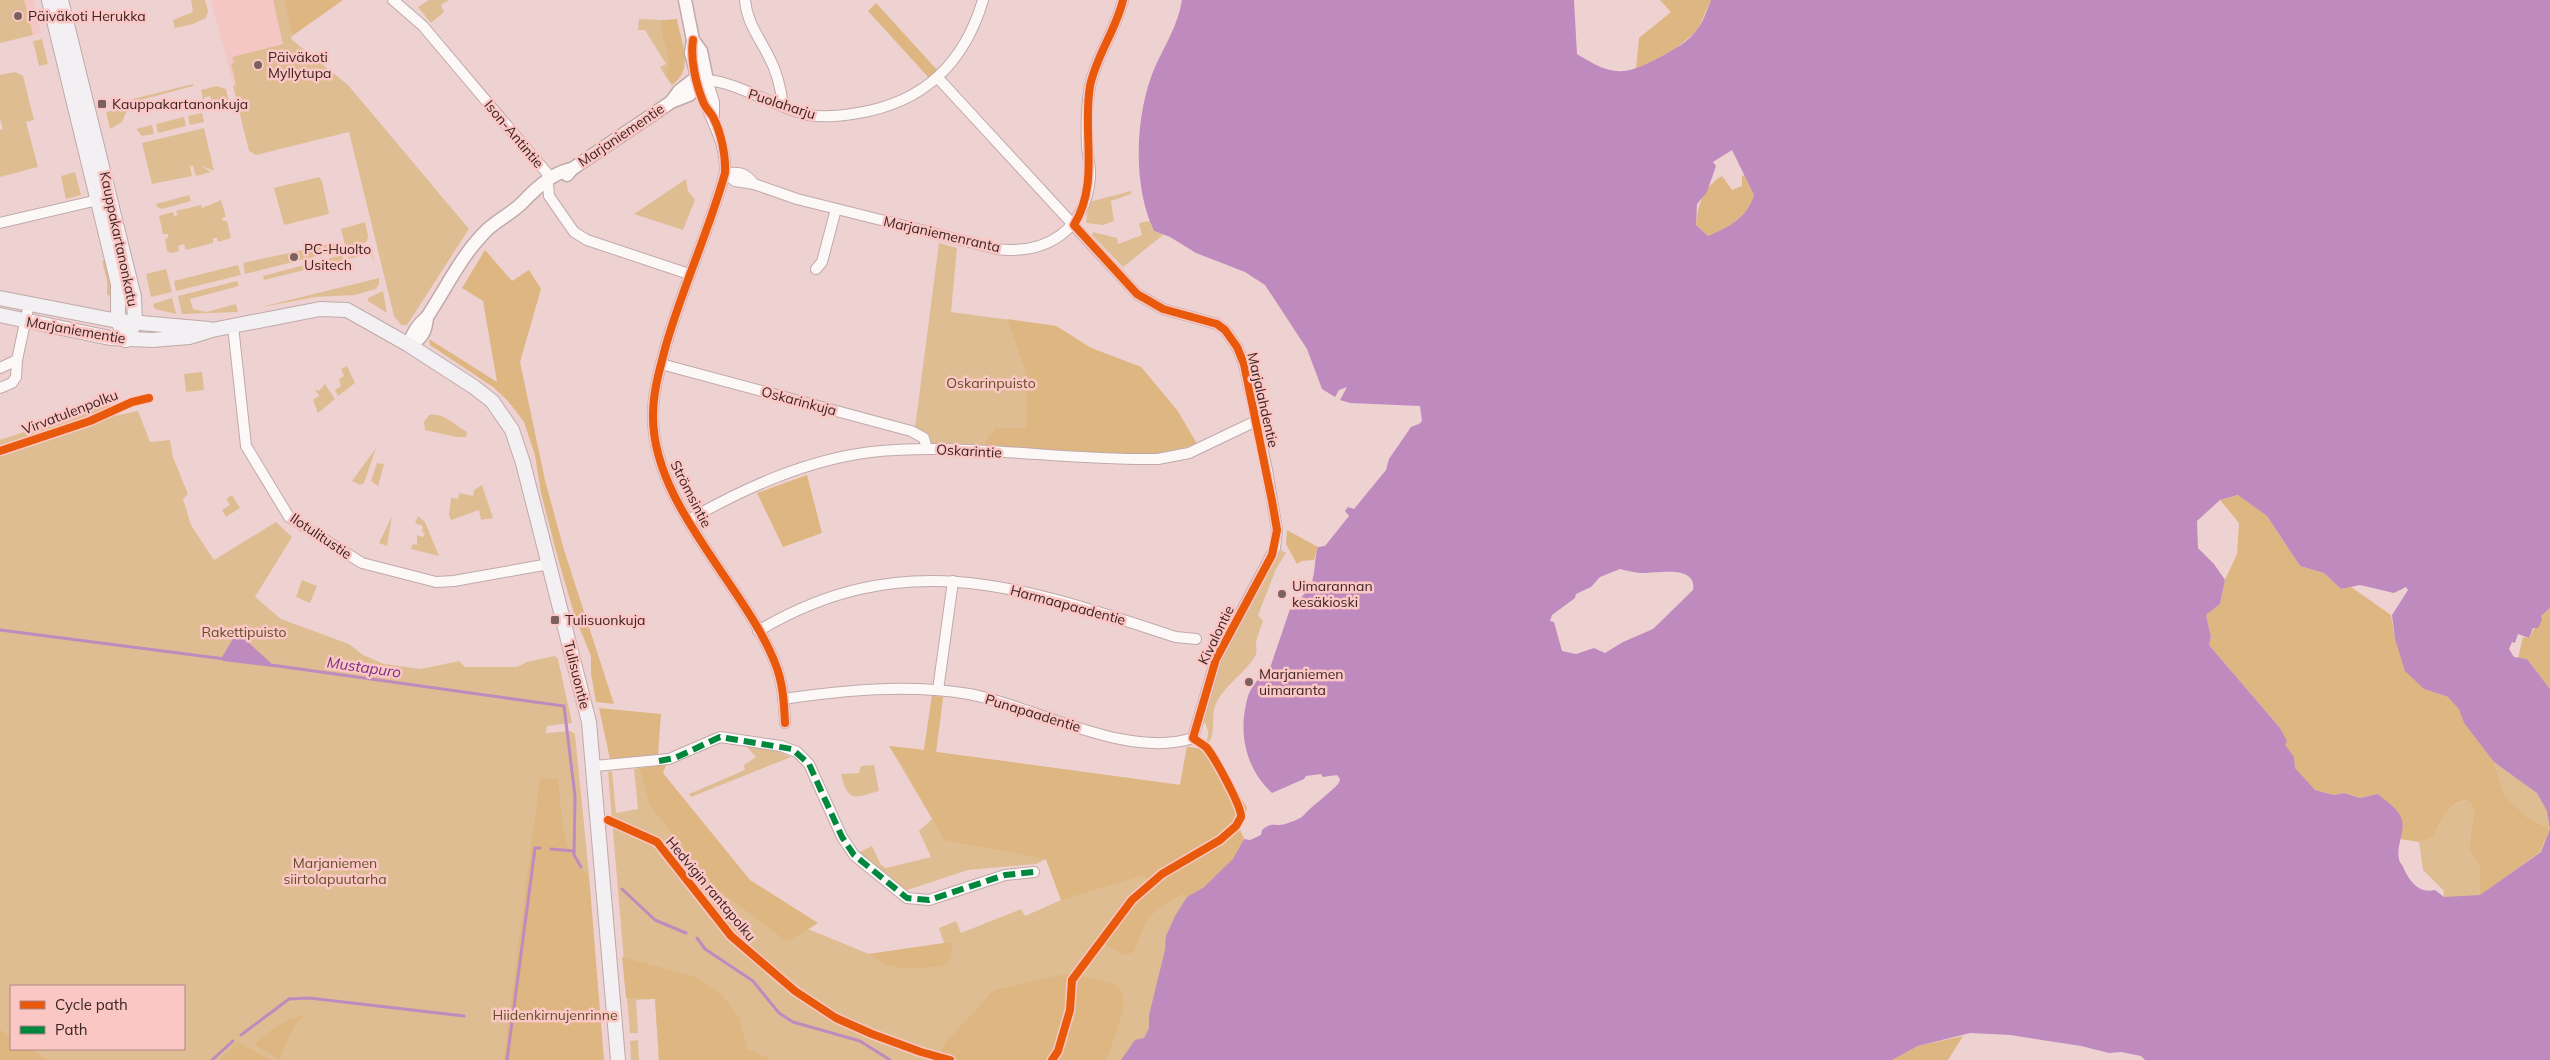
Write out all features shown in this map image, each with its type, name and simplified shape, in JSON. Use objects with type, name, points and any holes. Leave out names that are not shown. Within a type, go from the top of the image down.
[{"type":"main road","name":"Kauppakartanonkatu","points":[[49,0],[104,199],[134,297],[136,323],[126,340]]},
{"type":"main road","name":"Kauppakartanonkatu","points":[[61,0],[104,199],[118,284],[118,321],[126,340]]},
{"type":"main road","name":"Marjaniementie","points":[[0,298],[118,321],[189,326],[212,330]]},
{"type":"main road","name":"Marjaniementie","points":[[0,315],[126,340],[160,340],[190,336],[320,309],[336,308],[354,313],[409,346]]},
{"type":"main road","name":"Tulisuontie","points":[[409,346],[483,394],[506,419],[523,463],[583,695],[595,766],[618,1060]]},
{"type":"street","name":"Ison-Antintie","points":[[393,0],[410,13],[436,41],[543,168],[549,196],[569,226],[581,237],[689,274]]},
{"type":"street","points":[[685,0],[694,40],[701,51],[701,81]]},
{"type":"street","points":[[745,0],[749,22],[774,68],[781,88],[783,106]]},
{"type":"street","name":"Puolaharju","points":[[701,81],[820,116],[873,110],[906,99],[938,78],[968,36],[983,0]]},
{"type":"street","points":[[1074,225],[1082,207],[1090,178],[1087,144],[1090,85],[1119,14],[1122,0]]},
{"type":"street","name":"Marjalahdentie","points":[[938,78],[1145,300],[1163,309],[1209,321],[1225,330],[1237,346],[1244,364],[1273,506],[1277,530],[1275,548]]},
{"type":"street","name":"Marjaniementie","points":[[409,346],[418,340],[426,329],[427,317],[472,247],[495,221],[520,204],[531,201],[548,185],[671,102],[684,98],[701,81]]},
{"type":"street","name":"Strömsintie","points":[[701,81],[704,105],[714,118],[724,156],[725,173],[689,274],[661,364],[654,398],[654,437],[664,474],[688,520],[758,631],[776,664],[786,723]]},
{"type":"street","name":"Marjaniemenranta","points":[[725,173],[735,182],[754,184],[797,199],[1006,250],[1023,250],[1042,244],[1058,238],[1074,225]]},
{"type":"street","points":[[0,223],[104,199]]},
{"type":"street","points":[[816,269],[822,262],[836,209]]},
{"type":"street","points":[[4,387],[16,377],[17,360],[30,304]]},
{"type":"street","name":"Ilotulitustie","points":[[233,326],[246,446],[289,517],[362,563],[436,582],[454,581],[549,564]]},
{"type":"street","points":[[0,368],[17,360]]},
{"type":"street","name":"Oskarinkuja","points":[[661,364],[911,431],[924,438],[927,450]]},
{"type":"street","name":"Oskarintie","points":[[688,520],[760,482],[792,471],[870,452],[927,450],[1124,458],[1170,458],[1189,453],[1256,421]]},
{"type":"street","name":"Kivalontie","points":[[1193,738],[1216,659],[1275,548]]},
{"type":"street","name":"Harmaapaadentie","points":[[758,631],[816,602],[852,590],[910,581],[953,581],[997,586],[1058,599],[1176,637],[1196,639]]},
{"type":"street","points":[[938,690],[953,581]]},
{"type":"street","name":"Punapaadentie","points":[[783,699],[867,688],[938,690],[1006,702],[1074,727],[1128,740],[1183,742],[1193,738]]},
{"type":"street","points":[[595,766],[675,758],[720,737],[792,749],[809,764],[842,837],[854,855],[907,898],[929,900],[1005,875],[1034,872]]},
{"type":"shaded area","name":"Päiväkoti Herukka","points":[[0,0],[33,0],[41,33],[0,43]]},
{"type":"shaded area","name":"Päiväkoti Myllytupa","points":[[211,0],[273,0],[297,100],[241,114]]},
{"type":"shaded area","points":[[1182,0],[1574,0],[1577,54],[1600,67],[1619,71],[1649,63],[1685,42],[1698,28],[1711,0],[2550,0],[2550,608],[2541,616],[2542,620],[2538,628],[2533,628],[2529,638],[2518,634],[2515,643],[2512,642],[2509,649],[2514,657],[2527,659],[2550,689],[2550,829],[2550,1060],[2145,1060],[2141,1056],[2121,1052],[2109,1053],[2081,1046],[2010,1035],[1970,1033],[1918,1046],[1892,1060],[1121,1060],[1135,1040],[1144,1038],[1149,1028],[1149,1015],[1165,950],[1166,936],[1175,916],[1187,897],[1204,887],[1233,859],[1244,839],[1250,840],[1261,835],[1262,830],[1271,825],[1285,824],[1302,817],[1339,783],[1340,779],[1337,775],[1323,777],[1321,774],[1306,776],[1304,779],[1272,793],[1263,784],[1250,762],[1244,738],[1244,713],[1252,688],[1265,670],[1269,671],[1290,609],[1293,610],[1311,584],[1318,547],[1325,546],[1349,516],[1345,511],[1348,507],[1354,509],[1386,470],[1389,459],[1411,427],[1422,421],[1420,406],[1350,403],[1340,400],[1347,387],[1339,390],[1335,397],[1322,389],[1307,349],[1265,285],[1245,272],[1196,253],[1170,237],[1154,231],[1147,213],[1139,171],[1140,127],[1148,85]],"holes":[[[1732,150],[1754,195],[1742,216],[1723,229],[1708,236],[1696,225],[1697,204],[1707,192],[1716,166],[1713,162]],[[2238,495],[2267,516],[2300,566],[2324,573],[2341,589],[2360,585],[2394,593],[2406,587],[2408,590],[2392,615],[2395,639],[2405,671],[2424,689],[2448,697],[2459,709],[2464,723],[2494,762],[2537,793],[2547,811],[2550,829],[2541,852],[2480,895],[2444,897],[2435,890],[2420,889],[2406,874],[2398,854],[2403,825],[2402,820],[2398,812],[2389,803],[2378,794],[2360,798],[2344,793],[2334,795],[2315,790],[2295,768],[2294,757],[2285,745],[2287,741],[2280,728],[2209,645],[2211,637],[2206,615],[2220,604],[2225,580],[2214,564],[2198,548],[2197,521],[2220,500]],[[1620,569],[1641,573],[1676,572],[1689,577],[1693,582],[1693,590],[1653,629],[1623,642],[1605,653],[1594,648],[1576,654],[1562,651],[1554,622],[1550,621],[1552,615],[1575,598],[1576,594],[1591,587],[1600,577]]]},
{"type":"shaded area","points":[[237,632],[274,667],[223,661],[222,657]]},
{"type":"green space","name":"Päiväkoti Herukka","points":[[0,0],[24,0],[33,35],[0,43]]},
{"type":"green space","points":[[191,0],[205,0],[208,11],[206,18],[193,24],[175,28],[173,20],[193,12]]},
{"type":"green space","points":[[273,0],[284,0],[292,36],[291,39],[348,85],[469,229],[407,325],[401,325],[394,316],[349,132],[256,155],[249,151],[233,86],[236,85],[231,64],[234,63],[232,57],[283,44]]},
{"type":"green space","points":[[284,0],[343,0],[292,36]]},
{"type":"green space","points":[[429,0],[449,0],[441,5],[444,12],[431,23],[418,7]]},
{"type":"green space","points":[[1660,0],[1711,0],[1697,31],[1675,49],[1636,70],[1639,38],[1671,12]]},
{"type":"green space","points":[[876,3],[938,71],[929,78],[868,11]]},
{"type":"green space","points":[[639,19],[662,20],[661,34],[668,60],[666,76],[672,87],[660,67],[666,64],[645,30],[638,30]]},
{"type":"green space","points":[[677,19],[685,63],[679,79],[672,85],[666,76],[668,60],[661,27],[662,20]]},
{"type":"green space","points":[[42,39],[48,64],[39,66],[33,41]]},
{"type":"green space","points":[[15,72],[23,76],[34,120],[26,122],[38,167],[0,177],[0,129],[3,130],[0,119],[0,75]]},
{"type":"green space","points":[[193,84],[193,86],[133,102],[133,99]]},
{"type":"green space","points":[[217,86],[226,89],[229,102],[213,106],[210,96],[204,98],[205,108],[201,90]]},
{"type":"green space","points":[[128,108],[122,122],[110,129],[106,112]]},
{"type":"green space","points":[[202,113],[204,122],[190,125],[188,116]]},
{"type":"green space","points":[[184,117],[186,126],[158,133],[156,124]]},
{"type":"green space","points":[[152,125],[154,134],[142,136],[136,129]]},
{"type":"green space","points":[[204,128],[214,171],[200,165],[211,172],[196,176],[193,166],[190,166],[192,176],[152,184],[142,143]]},
{"type":"green space","points":[[75,172],[81,195],[66,199],[61,176]]},
{"type":"green space","points":[[1746,175],[1754,195],[1747,210],[1730,225],[1708,236],[1696,225],[1700,203],[1706,191],[1722,176],[1732,190],[1742,186],[1742,176]]},
{"type":"green space","points":[[319,177],[322,181],[329,214],[284,225],[274,188]]},
{"type":"green space","points":[[686,179],[688,191],[695,200],[683,230],[634,214]]},
{"type":"green space","points":[[1131,191],[1131,194],[1111,201],[1114,221],[1103,225],[1086,223],[1089,202]]},
{"type":"green space","points":[[189,195],[191,201],[162,209],[157,207],[156,204]]},
{"type":"green space","points":[[221,200],[226,217],[222,218],[223,221],[227,221],[231,238],[218,242],[217,238],[213,238],[213,243],[186,250],[184,244],[178,246],[179,251],[171,253],[167,251],[165,239],[168,238],[168,234],[163,234],[159,216],[173,212],[174,216],[178,215],[176,211],[201,205],[202,208]]},
{"type":"green space","points":[[1149,221],[1154,231],[1163,235],[1123,267],[1092,235],[1093,232],[1117,238],[1118,244],[1142,235],[1139,223]]},
{"type":"green space","points":[[365,222],[368,235],[367,241],[359,246],[346,249],[341,229]]},
{"type":"green space","points":[[340,242],[341,250],[245,274],[243,263]]},
{"type":"green space","name":"Oskarinpuisto","points":[[939,243],[957,248],[951,312],[1056,326],[1091,348],[1141,367],[1177,410],[1197,444],[971,447],[932,444],[929,435],[915,428]]},
{"type":"green space","points":[[363,250],[372,252],[375,266],[371,253],[349,259],[348,254]]},
{"type":"green space","points":[[485,250],[512,281],[529,270],[541,289],[520,362],[545,480],[564,550],[614,704],[596,702],[591,674],[591,656],[575,617],[559,562],[541,493],[535,455],[524,422],[508,401],[493,387],[430,345],[429,339],[497,382],[483,301],[462,288]]},
{"type":"green space","points":[[342,255],[344,260],[264,280],[263,276]]},
{"type":"green space","points":[[106,260],[112,285],[111,296],[107,295],[107,281],[102,261]]},
{"type":"green space","points":[[238,265],[241,275],[176,291],[174,281]]},
{"type":"green space","points":[[166,269],[172,292],[151,297],[146,274]]},
{"type":"green space","points":[[379,278],[379,284],[376,289],[355,295],[315,297],[257,308]]},
{"type":"green space","points":[[237,281],[239,286],[190,299],[193,309],[206,312],[236,304],[238,312],[182,314],[178,296]]},
{"type":"green space","points":[[383,291],[387,313],[368,301],[368,298]]},
{"type":"green space","points":[[172,298],[176,314],[155,309],[153,304]]},
{"type":"green space","points":[[1007,319],[1056,326],[1091,348],[1141,367],[1177,410],[1197,444],[1154,456],[985,448],[986,440],[996,428],[1026,428],[1026,372]]},
{"type":"green space","points":[[347,366],[355,383],[338,396],[335,390],[341,386],[339,379],[344,376],[341,369]]},
{"type":"green space","points":[[202,372],[204,390],[186,392],[184,374]]},
{"type":"green space","points":[[325,384],[335,399],[318,413],[313,400],[319,396],[315,389],[319,391]]},
{"type":"green space","name":"Marjaniemen siirtolapuutarha","points":[[110,403],[114,416],[138,411],[150,442],[170,440],[173,457],[188,494],[183,499],[191,525],[214,560],[276,522],[292,537],[255,597],[281,619],[349,644],[363,655],[384,664],[421,669],[459,661],[465,667],[517,667],[527,662],[555,656],[558,659],[572,723],[547,726],[546,733],[571,731],[575,734],[589,875],[581,870],[572,859],[541,778],[503,1060],[49,1060],[33,1050],[185,1050],[185,985],[10,985],[10,1035],[0,1029],[0,440]]},
{"type":"green space","points":[[429,415],[440,416],[449,420],[467,432],[466,437],[456,437],[425,430],[424,422]]},
{"type":"green space","points":[[376,448],[364,483],[360,485],[352,481]]},
{"type":"green space","points":[[377,463],[384,464],[378,486],[371,481]]},
{"type":"green space","points":[[807,475],[822,533],[783,547],[757,493]]},
{"type":"green space","points":[[482,485],[493,518],[481,520],[479,510],[451,520],[449,515],[451,498],[458,499],[459,493],[473,496],[474,490]]},
{"type":"green space","points":[[232,495],[240,508],[226,517],[222,510],[230,505],[226,499]]},
{"type":"green space","points":[[2239,495],[2267,516],[2300,566],[2324,573],[2341,589],[2351,587],[2391,615],[2395,639],[2424,689],[2448,697],[2460,709],[2464,723],[2494,762],[2505,796],[2527,817],[2550,829],[2540,852],[2480,895],[2480,867],[2469,849],[2474,812],[2471,803],[2465,800],[2453,806],[2442,820],[2433,838],[2419,842],[2400,839],[2402,821],[2378,794],[2360,798],[2344,793],[2334,795],[2315,790],[2295,768],[2280,728],[2209,645],[2211,637],[2206,615],[2220,604],[2225,580],[2237,554],[2239,523],[2220,500]]},
{"type":"green space","points":[[392,516],[387,546],[379,543]]},
{"type":"green space","points":[[418,516],[425,522],[439,556],[411,549],[413,544],[417,545],[417,535],[423,537],[425,533],[422,532],[423,526],[415,523]]},
{"type":"green space","points":[[1287,530],[1318,547],[1314,560],[1301,561],[1297,564],[1286,544]]},
{"type":"green space","points":[[1281,550],[1286,553],[1276,569],[1258,615],[1263,621],[1256,643],[1256,654],[1223,692],[1215,706],[1213,731],[1208,743],[1206,742],[1208,731],[1203,720],[1221,661]]},
{"type":"green space","points":[[302,580],[317,586],[310,603],[296,597]]},
{"type":"green space","points":[[2550,608],[2550,689],[2527,659],[2518,658],[2523,637],[2529,638],[2541,616]]},
{"type":"green space","points":[[932,696],[943,697],[936,752],[1180,785],[1187,747],[1213,750],[1247,808],[1240,830],[1244,839],[1145,1060],[659,1060],[655,999],[636,1000],[638,1033],[630,1033],[608,772],[612,771],[616,813],[638,809],[634,769],[639,768],[649,805],[787,941],[808,929],[869,954],[944,943],[939,928],[956,921],[961,933],[1021,909],[1025,916],[1061,900],[1046,859],[1036,864],[968,870],[904,891],[858,853],[872,846],[881,865],[886,868],[931,857],[919,831],[932,819],[889,746],[924,750]]},
{"type":"green space","points":[[932,696],[943,697],[936,752],[1180,785],[1187,747],[1213,750],[1247,808],[1240,830],[1244,839],[1240,848],[1212,880],[1187,897],[1183,894],[1163,905],[1147,919],[1134,952],[1124,955],[1102,943],[1133,901],[1151,884],[1145,875],[1061,900],[1046,859],[944,840],[904,767],[889,746],[924,750]]},
{"type":"green space","points":[[599,708],[661,714],[658,755],[610,759]]},
{"type":"green space","points":[[2464,723],[2550,756],[2550,829],[2527,817],[2505,796],[2494,762]]},
{"type":"green space","points":[[749,745],[777,751],[791,757],[691,797],[689,794],[745,770],[744,765],[756,757],[747,747]]},
{"type":"green space","points":[[666,765],[663,773],[750,880],[818,923],[787,942],[717,889],[649,805],[639,768]]},
{"type":"green space","points":[[874,765],[879,791],[858,796],[850,794],[846,790],[841,774],[859,773],[861,766]]},
{"type":"green space","name":"Hiidenkirnujenrinne","points":[[540,778],[558,779],[564,832],[568,845],[572,857],[589,875],[604,1060],[503,1060]]},
{"type":"green space","points":[[2466,800],[2471,803],[2474,812],[2469,849],[2480,867],[2480,894],[2541,852],[2550,829],[2550,889],[2511,899],[2443,897],[2444,891],[2423,870],[2419,842],[2433,838],[2445,814],[2454,806]]},
{"type":"green space","points":[[952,942],[951,958],[943,966],[913,969],[895,967],[869,954]]},
{"type":"green space","points":[[622,957],[696,977],[720,993],[739,1017],[747,1049],[773,1060],[659,1060],[655,999],[626,998]]},
{"type":"green space","points":[[1070,973],[1115,985],[1122,993],[1123,1002],[1120,1023],[1106,1060],[937,1060],[945,1043],[994,990]]},
{"type":"green space","points":[[304,1016],[295,1025],[280,1060],[254,1045],[271,1030],[283,1023]]},
{"type":"green space","points":[[0,1029],[10,1035],[10,1050],[33,1050],[49,1060],[0,1060]]},
{"type":"green space","points":[[1963,1036],[1948,1060],[1892,1060],[1918,1046]]},
{"type":"green space","points":[[638,1040],[639,1060],[631,1060],[630,1041]]},
{"type":"green space","points":[[238,1042],[270,1060],[219,1060]]},
{"type":"pier","points":[[1310,580],[1324,587],[1320,594],[1306,588]]},
{"type":"waterway","name":"Mustapuro","points":[[0,630],[225,659]]},
{"type":"waterway","name":"Mustapuro","points":[[271,665],[564,706],[575,796],[574,855],[581,867]]},
{"type":"waterway","points":[[507,1060],[535,848],[540,848]]},
{"type":"waterway","points":[[551,849],[574,851]]},
{"type":"waterway","name":"Mustapuro","points":[[622,889],[655,920],[686,933]]},
{"type":"waterway","name":"Mustapuro","points":[[697,938],[705,949],[753,981],[779,1013],[793,1022],[860,1041],[890,1060]]},
{"type":"waterway","points":[[241,1035],[289,999],[309,998],[464,1016]]},
{"type":"waterway","points":[[212,1060],[233,1041]]},
{"type":"marked path","points":[[659,761],[675,758],[720,737],[792,749],[809,764],[842,837],[854,855],[907,898],[929,900],[1005,875],[1034,872]]},
{"type":"cycle path","points":[[1052,1060],[1058,1051],[1070,1010],[1072,980],[1132,900],[1162,874],[1220,840],[1236,826],[1241,817],[1227,782],[1215,760],[1206,747],[1193,738],[1216,659],[1272,555],[1277,530],[1244,364],[1237,347],[1225,330],[1217,324],[1163,309],[1137,294],[1074,225],[1082,209],[1088,175],[1088,104],[1090,86],[1123,0]]},
{"type":"cycle path","points":[[693,40],[692,55],[698,89],[721,137],[725,173],[680,301],[659,371],[653,415],[657,448],[667,481],[683,512],[761,633],[775,663],[784,700],[785,723]]},
{"type":"cycle path","name":"Virvatulenpolku","points":[[0,451],[90,421],[132,402],[149,398]]},
{"type":"cycle path","name":"Hedvigin rantapolku","points":[[608,820],[657,842],[731,936],[795,991],[836,1018],[872,1034],[921,1052],[950,1060]]},
{"type":"place","name":"Päiväkoti Herukka","points":[[18,16]]},
{"type":"place","name":"Päiväkoti Myllytupa","points":[[258,65]]},
{"type":"place","name":"Kauppakartanonkuja","points":[[102,104]]},
{"type":"place","name":"PC-Huolto Usitech","points":[[294,257]]},
{"type":"place","name":"Uimarannan kesäkioski","points":[[1282,594]]},
{"type":"place","name":"Tulisuonkuja","points":[[555,620]]},
{"type":"place","name":"Marjaniemen uimaranta","points":[[1249,682]]},
{"type":"park label","name":"Rakettipuisto","points":[[244,632]]}]
